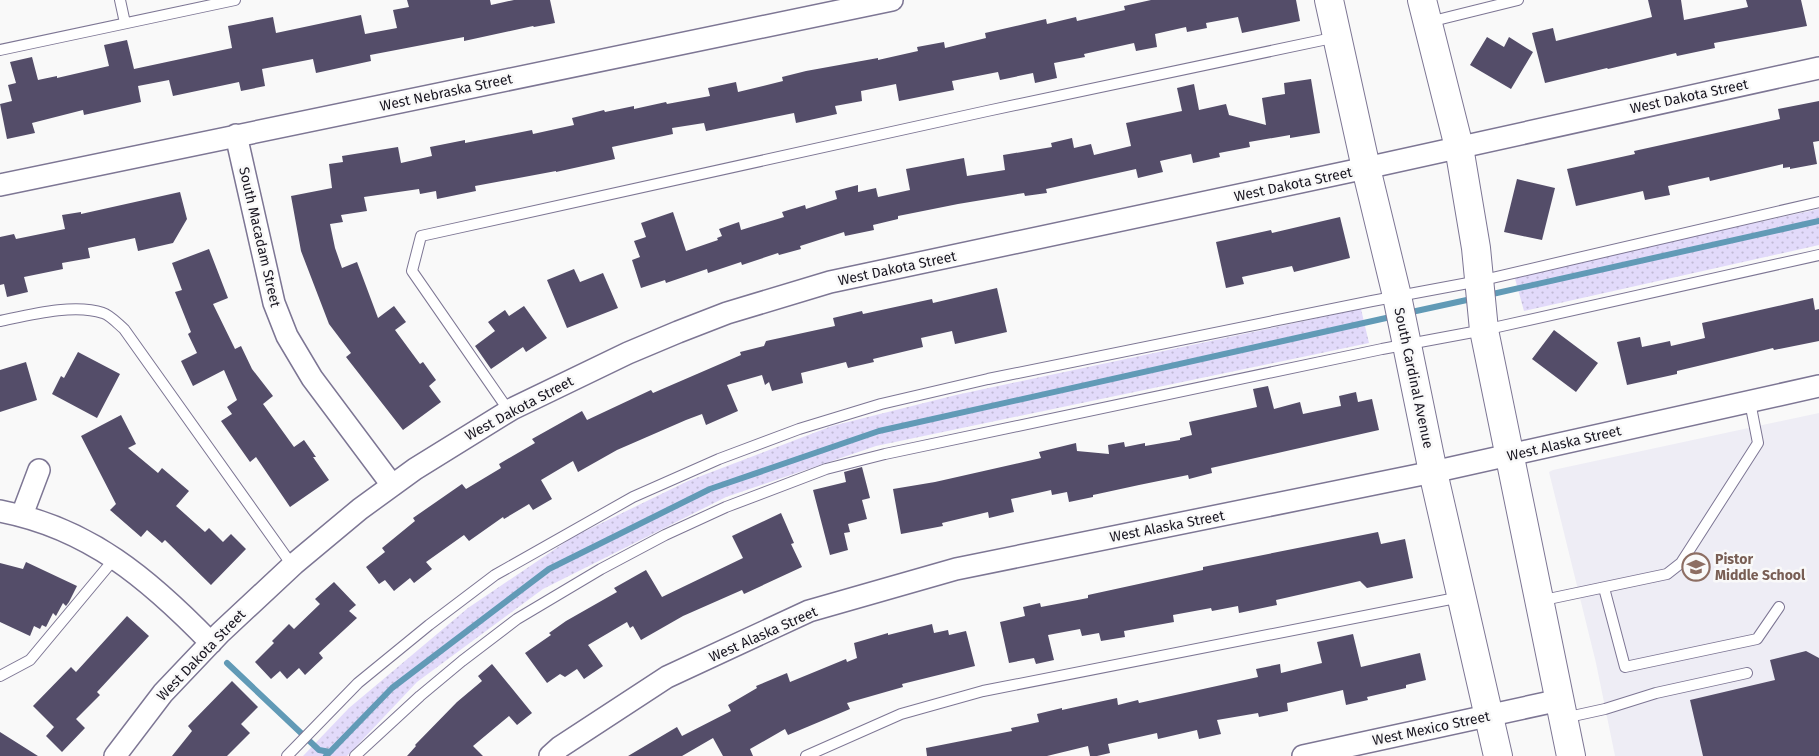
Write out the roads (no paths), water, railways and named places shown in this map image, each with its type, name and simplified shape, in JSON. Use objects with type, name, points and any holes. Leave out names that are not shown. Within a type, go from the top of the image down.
[{"type":"main road","name":"South Cardinal Avenue","points":[[1329,0],[1366,168],[1397,296],[1433,472],[1498,756]]},
{"type":"main road","points":[[1425,11],[1459,147],[1476,248],[1484,330],[1538,602],[1571,756]]},
{"type":"street","name":"West Nebraska Street","points":[[0,185],[892,0]]},
{"type":"street","name":"West Dakota Street","points":[[115,756],[163,694],[210,643],[292,565],[360,509],[449,447],[510,411],[588,372],[678,332],[727,313],[830,282],[1366,168],[1819,68]]},
{"type":"street","name":"South Macadam Street","points":[[236,135],[274,303],[287,336],[312,378],[392,485]]},
{"type":"street","name":"West Alaska Street","points":[[550,756],[560,747],[667,677],[809,611],[956,569],[1433,472],[1819,386]]},
{"type":"street","points":[[22,515],[40,470]]},
{"type":"street","points":[[0,511],[22,515],[65,530],[115,558],[166,598],[210,643]]},
{"type":"street","name":"West Mexico Street","points":[[1303,756],[1489,716],[1561,709]]},
{"type":"lane","points":[[120,0],[125,23]]},
{"type":"lane","points":[[0,50],[235,0]]},
{"type":"lane","points":[[1425,11],[1518,0]]},
{"type":"lane","points":[[510,411],[412,271],[421,236],[986,111],[1337,37]]},
{"type":"lane","points":[[287,756],[358,683],[429,625],[495,575],[633,497],[719,459],[799,429],[881,404],[988,379],[1479,281],[1819,202]]},
{"type":"lane","points":[[355,756],[434,684],[517,619],[601,568],[665,535],[726,507],[826,470],[886,454],[1407,344],[1484,330],[1819,255]]},
{"type":"lane","points":[[0,321],[49,310],[84,310],[104,313],[124,329],[292,565]]},
{"type":"lane","points":[[1538,602],[1667,574],[1681,563],[1758,444],[1750,402]]},
{"type":"lane","points":[[0,676],[30,660],[115,558]]},
{"type":"lane","points":[[1604,588],[1625,667],[1757,639],[1779,607]]},
{"type":"lane","points":[[806,756],[901,714],[983,691],[1461,598]]},
{"type":"lane","points":[[1561,709],[1605,709],[1656,693],[1748,673]]},
{"type":"waterway","points":[[1488,295],[1819,221]]},
{"type":"waterway","points":[[1407,313],[1476,298]]},
{"type":"waterway","points":[[326,756],[392,688],[549,569],[710,489],[879,431],[1395,316]]},
{"type":"waterway","points":[[227,663],[319,750],[330,752]]},
{"type":"place","name":"Pistor Middle School","points":[[1696,567]]}]
